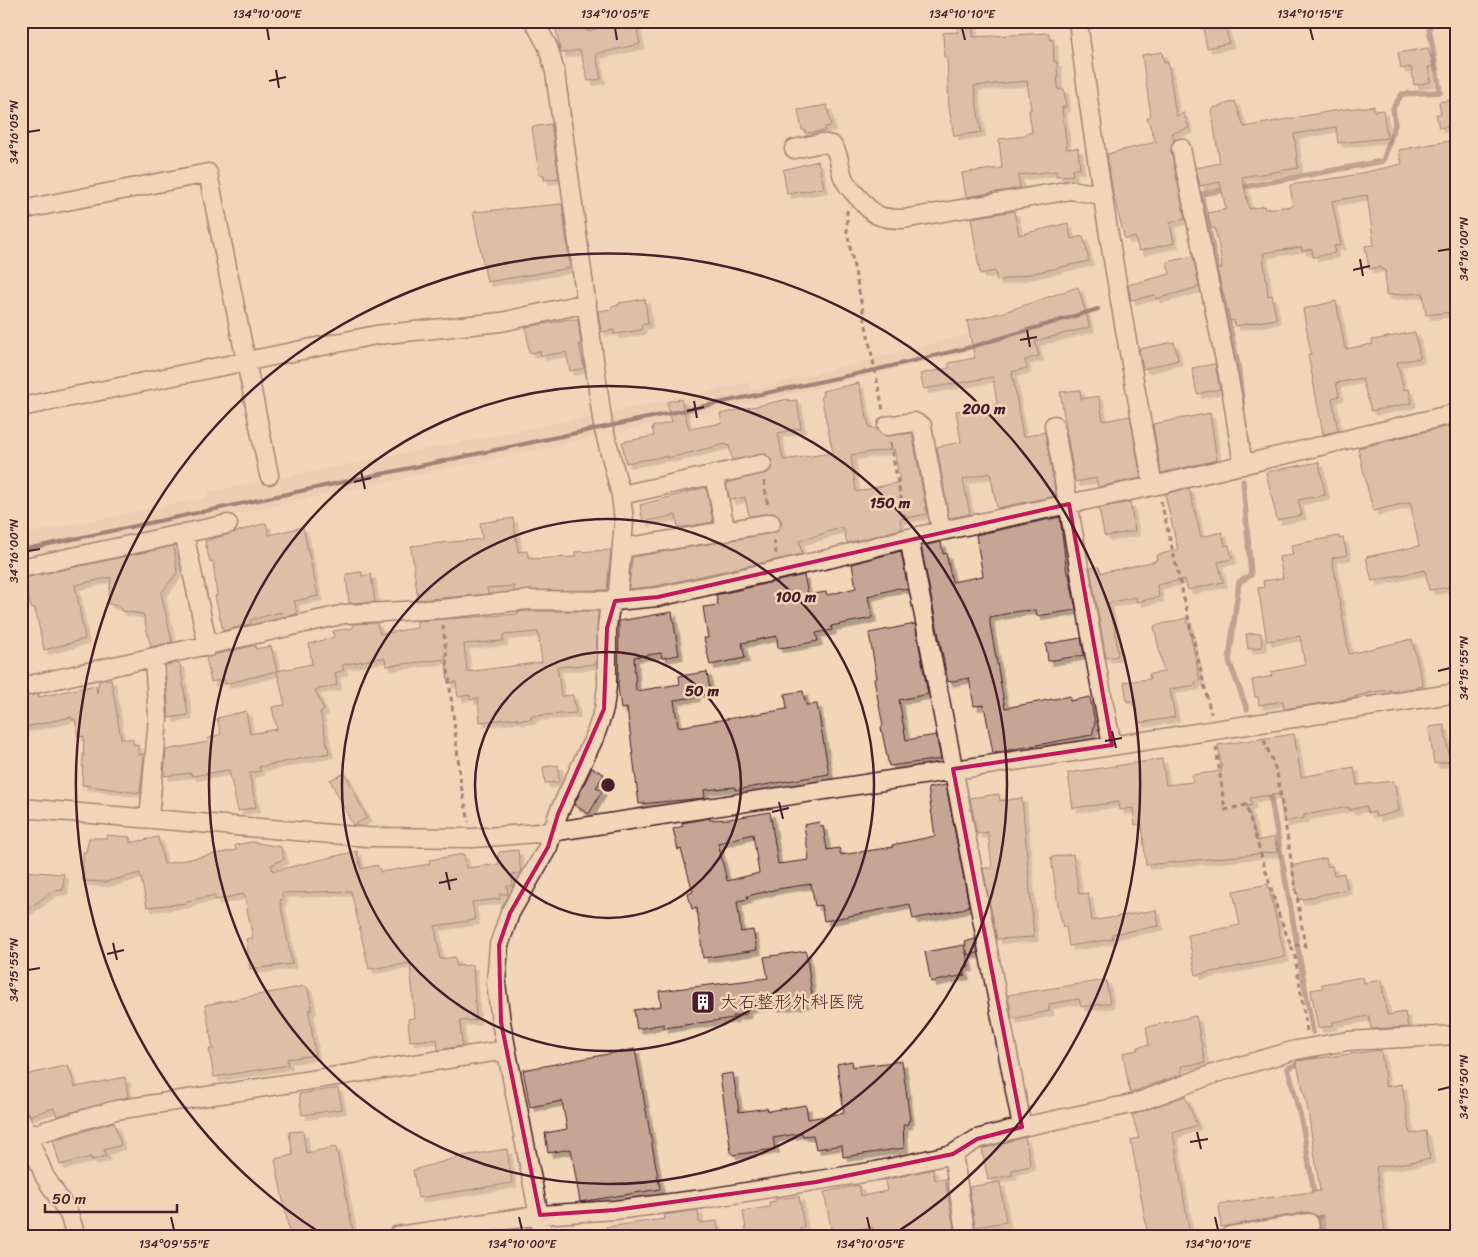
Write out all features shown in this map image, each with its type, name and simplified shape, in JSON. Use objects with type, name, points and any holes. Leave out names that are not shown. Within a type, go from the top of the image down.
[{"type":"street","points":[[534,21],[548,47],[555,72],[603,426],[621,495],[624,521],[618,592],[609,612],[608,620],[607,686],[604,709],[595,736],[575,773],[551,832],[548,847],[510,913],[498,945],[496,983],[506,1050],[543,1236]]},
{"type":"street","points":[[1078,21],[1091,129],[1112,266],[1156,486]]},
{"type":"street","points":[[794,149],[821,143],[832,144],[836,149],[843,178],[848,186],[871,213],[885,219],[903,219],[1071,190],[1102,195]]},
{"type":"street","points":[[1181,148],[1232,394],[1243,465]]},
{"type":"street","points":[[21,210],[208,172],[248,361],[269,475]]},
{"type":"street","points":[[21,407],[376,335],[501,322],[587,303]]},
{"type":"street","points":[[21,687],[345,614],[442,610],[529,600],[615,601],[658,597],[832,558],[909,538],[1156,486],[1457,413]]},
{"type":"street","points":[[887,426],[914,422],[922,426],[941,531]]},
{"type":"street","points":[[1054,425],[1069,504],[1093,654],[1112,745]]},
{"type":"street","points":[[621,495],[762,464]]},
{"type":"street","points":[[714,475],[726,532]]},
{"type":"street","points":[[623,548],[771,523]]},
{"type":"street","points":[[21,568],[228,524]]},
{"type":"street","points":[[184,533],[208,646]]},
{"type":"street","points":[[909,538],[1022,1127]]},
{"type":"street","points":[[149,819],[158,719],[154,658]]},
{"type":"street","points":[[21,808],[367,837],[472,838],[551,832],[1457,693]]},
{"type":"street","points":[[397,1236],[540,1215],[615,1210],[816,1182],[953,1154],[977,1139],[1022,1127],[1136,1103],[1216,1073],[1310,1047],[1348,1041],[1457,1035]]},
{"type":"street","points":[[76,1236],[69,1214],[45,1177],[25,1128],[116,1110],[506,1050]]},
{"type":"street","points":[[953,1154],[966,1236]]},
{"type":"street","points":[[1230,1236],[1309,1223],[1311,1236]]},
{"type":"path","points":[[848,186],[847,232],[909,538]]},
{"type":"path","points":[[1156,486],[1201,664],[1214,730],[1225,810],[1246,805],[1279,915],[1295,956],[1310,1047]]},
{"type":"path","points":[[442,610],[461,786],[472,838]]},
{"type":"path","points":[[1258,723],[1277,773],[1306,946],[1291,944]]},
{"type":"highlighted area","points":[[1069,504],[1112,745],[953,769],[1022,1127],[977,1139],[953,1154],[816,1182],[615,1210],[540,1215],[501,1022],[499,945],[510,913],[548,847],[558,814],[604,709],[607,628],[615,601],[658,597]]},
{"type":"shaded area","points":[[970,334],[972,351],[872,375],[750,404],[21,560],[21,535],[208,497],[207,492],[593,416],[749,382],[751,390]]},
{"type":"building","points":[[554,21],[584,21],[586,31],[635,21],[640,44],[596,54],[601,79],[588,81],[580,50],[561,53]]},
{"type":"building","points":[[958,21],[973,21],[973,37],[1049,33],[1050,40],[1053,40],[1054,62],[1057,62],[1058,90],[1064,89],[1066,107],[1062,107],[1067,149],[1078,148],[1080,169],[1072,169],[1073,175],[1057,176],[1056,171],[1018,175],[1020,188],[966,197],[962,173],[1002,168],[999,139],[1026,136],[1026,133],[1032,133],[1029,110],[1031,110],[1027,81],[974,86],[981,132],[954,136],[949,108],[947,57],[944,57],[943,33],[958,32]]},
{"type":"building","points":[[1225,24],[1229,43],[1207,48],[1203,28]]},
{"type":"building","points":[[1428,48],[1433,66],[1428,67],[1430,82],[1414,85],[1411,67],[1401,69],[1398,53]]},
{"type":"building","points":[[1162,52],[1164,63],[1168,62],[1176,116],[1184,113],[1189,128],[1172,133],[1174,140],[1171,150],[1185,219],[1170,223],[1174,243],[1139,251],[1135,237],[1125,239],[1113,194],[1107,154],[1156,142],[1147,118],[1151,116],[1142,55]]},
{"type":"building","points":[[1457,99],[1457,125],[1439,128],[1436,114],[1441,114],[1439,102]]},
{"type":"building","points":[[1235,101],[1244,127],[1338,110],[1374,106],[1374,111],[1383,110],[1387,138],[1338,143],[1336,127],[1294,134],[1298,168],[1242,177],[1249,209],[1264,206],[1265,209],[1293,206],[1290,185],[1343,177],[1402,164],[1399,150],[1454,140],[1457,158],[1457,260],[1452,261],[1456,307],[1451,307],[1452,312],[1426,315],[1423,293],[1386,295],[1385,270],[1382,270],[1381,267],[1369,269],[1365,246],[1374,245],[1367,195],[1332,201],[1341,245],[1334,246],[1335,253],[1313,257],[1312,249],[1302,251],[1302,247],[1263,253],[1268,296],[1272,295],[1276,319],[1235,326],[1234,320],[1230,321],[1217,269],[1222,268],[1220,252],[1215,228],[1211,229],[1208,213],[1226,209],[1220,182],[1200,186],[1196,168],[1220,163],[1211,109]]},
{"type":"building","points":[[827,105],[831,126],[825,127],[825,131],[805,133],[805,130],[802,130],[798,110]]},
{"type":"building","points":[[551,124],[559,178],[544,180],[544,175],[539,175],[532,127]]},
{"type":"building","points":[[818,161],[824,188],[787,194],[783,170]]},
{"type":"building","points":[[562,204],[570,268],[487,282],[473,212]]},
{"type":"building","points":[[1014,211],[1019,235],[1068,223],[1071,239],[1083,236],[1089,261],[997,281],[995,271],[980,274],[971,218]]},
{"type":"building","points":[[1193,256],[1199,287],[1156,299],[1155,295],[1131,300],[1128,285],[1170,274],[1167,262]]},
{"type":"building","points":[[1078,287],[1090,327],[1035,341],[1039,356],[1025,360],[1027,368],[1012,372],[1023,437],[1045,432],[1056,496],[997,508],[990,473],[963,479],[970,514],[949,518],[937,447],[961,442],[956,411],[997,404],[993,377],[924,389],[920,374],[949,368],[949,363],[975,358],[967,321],[1001,313]]},
{"type":"building","points":[[645,299],[648,324],[642,324],[641,330],[614,334],[614,330],[601,332],[598,311],[612,309],[612,306],[619,305],[619,303]]},
{"type":"building","points":[[1336,301],[1345,349],[1373,344],[1372,340],[1415,332],[1420,358],[1397,362],[1404,390],[1409,389],[1412,403],[1371,411],[1362,378],[1336,383],[1339,396],[1332,398],[1338,431],[1323,434],[1308,354],[1311,354],[1303,309]]},
{"type":"building","points":[[578,319],[581,344],[579,344],[584,368],[570,371],[566,352],[541,356],[540,351],[529,353],[526,327]]},
{"type":"building","points":[[1174,342],[1178,360],[1143,369],[1139,349]]},
{"type":"building","points":[[1215,364],[1220,389],[1197,394],[1192,368]]},
{"type":"building","points":[[859,383],[869,427],[877,429],[884,436],[912,433],[927,514],[900,519],[902,529],[847,543],[843,527],[799,541],[802,554],[656,586],[629,589],[632,557],[773,533],[778,531],[782,522],[774,513],[749,516],[745,497],[730,500],[726,483],[769,472],[772,462],[766,454],[732,460],[729,445],[727,446],[726,444],[668,458],[667,456],[626,463],[622,442],[654,436],[652,427],[672,422],[667,402],[681,399],[689,429],[722,423],[720,414],[788,399],[789,401],[797,400],[801,428],[778,433],[783,460],[833,453],[821,396],[823,395],[822,391]],"holes":[[[894,449],[900,482],[856,492],[851,455]]]},
{"type":"building","points":[[1080,390],[1081,399],[1099,396],[1103,421],[1130,416],[1141,478],[1098,487],[1096,478],[1075,482],[1060,392]]},
{"type":"building","points":[[1210,413],[1217,460],[1161,473],[1153,424]]},
{"type":"building","points":[[1457,424],[1457,586],[1429,590],[1425,570],[1372,581],[1366,557],[1419,546],[1410,502],[1373,511],[1358,448]]},
{"type":"building","points":[[1319,462],[1325,495],[1298,500],[1302,515],[1277,520],[1266,472]]},
{"type":"building","points":[[706,487],[713,522],[678,528],[676,515],[643,522],[640,505]]},
{"type":"building","points":[[1189,488],[1201,537],[1222,532],[1225,546],[1229,545],[1232,559],[1218,562],[1223,582],[1188,590],[1185,579],[1157,585],[1159,597],[1137,602],[1136,597],[1108,603],[1115,628],[1118,656],[1106,658],[1090,568],[1099,567],[1101,573],[1156,561],[1157,555],[1178,550],[1165,494]]},
{"type":"building","points":[[1130,502],[1135,531],[1106,536],[1099,508]]},
{"type":"building","points":[[1060,517],[1067,574],[1069,574],[1076,610],[1037,616],[1036,610],[1020,611],[990,617],[990,624],[1005,708],[1070,696],[1070,701],[1090,697],[1095,723],[1092,735],[993,753],[984,705],[974,706],[969,678],[948,682],[921,546],[941,542],[943,554],[946,553],[952,582],[983,576],[976,535]]},
{"type":"building","points":[[513,518],[518,552],[527,551],[529,559],[575,557],[575,552],[611,550],[607,590],[514,591],[514,586],[487,588],[488,594],[418,600],[411,546],[482,539],[480,523]]},
{"type":"building","points":[[266,523],[269,535],[303,527],[318,596],[294,601],[297,614],[282,617],[281,612],[250,620],[251,624],[223,631],[215,596],[217,596],[213,561],[210,562],[205,541]]},
{"type":"building","points":[[1339,536],[1339,539],[1343,538],[1347,555],[1332,558],[1349,654],[1412,639],[1423,686],[1391,692],[1391,690],[1374,692],[1341,700],[1284,709],[1283,701],[1259,705],[1258,697],[1255,697],[1252,680],[1272,676],[1271,672],[1305,665],[1300,636],[1267,641],[1258,588],[1264,587],[1263,581],[1283,578],[1279,557],[1293,555],[1291,545]]},
{"type":"building","points":[[174,546],[177,573],[161,593],[172,642],[151,647],[143,614],[121,611],[120,606],[108,604],[111,577],[75,585],[85,639],[44,650],[35,608],[31,608],[24,578]]},
{"type":"building","points":[[901,551],[908,590],[898,588],[868,596],[872,618],[831,626],[832,630],[816,633],[818,641],[793,646],[778,648],[777,636],[742,643],[745,658],[710,665],[704,638],[708,638],[703,607],[718,605],[716,595],[804,575],[808,595],[826,592],[827,595],[856,588],[852,564]]},
{"type":"building","points":[[362,572],[362,576],[371,574],[375,602],[349,603],[346,574]]},
{"type":"building","points":[[598,611],[596,664],[557,667],[561,696],[573,695],[576,713],[531,716],[532,719],[517,720],[517,718],[480,722],[478,698],[470,700],[470,695],[458,697],[456,682],[448,683],[446,659],[386,666],[385,658],[374,659],[342,665],[344,670],[335,673],[337,685],[315,690],[324,710],[320,712],[329,753],[259,767],[260,771],[249,773],[256,807],[238,811],[229,770],[192,776],[191,773],[164,776],[166,750],[208,742],[207,739],[221,734],[217,718],[246,711],[250,734],[277,729],[272,707],[285,705],[277,671],[312,664],[309,644],[334,637],[333,631],[353,628],[352,624],[377,623],[380,634],[417,628],[417,621],[517,614],[517,612]],"holes":[[[538,632],[542,662],[467,672],[464,644],[503,641],[503,635]]]},
{"type":"building","points":[[672,612],[679,655],[662,658],[661,653],[634,657],[636,691],[680,684],[679,676],[707,672],[710,691],[695,693],[696,697],[674,700],[678,727],[787,709],[785,694],[803,691],[806,705],[817,704],[829,774],[735,790],[735,787],[704,790],[705,798],[639,804],[627,708],[621,709],[618,687],[619,621]]},
{"type":"building","points":[[1187,618],[1200,681],[1195,682],[1196,685],[1170,689],[1175,717],[1139,723],[1135,700],[1127,702],[1124,682],[1150,679],[1149,674],[1164,672],[1154,626]]},
{"type":"building","points":[[915,624],[928,694],[899,700],[906,740],[936,735],[941,759],[889,766],[881,727],[883,726],[874,679],[877,678],[869,633]]},
{"type":"building","points":[[1261,633],[1262,647],[1248,649],[1246,634]]},
{"type":"building","points":[[1081,638],[1084,655],[1048,661],[1046,644]]},
{"type":"building","points":[[255,645],[256,649],[271,646],[277,671],[225,684],[224,679],[211,682],[206,657]]},
{"type":"building","points":[[180,664],[188,715],[169,718],[165,665]]},
{"type":"building","points":[[111,679],[121,739],[133,739],[133,744],[138,745],[138,755],[144,754],[140,793],[82,785],[84,736],[78,737],[75,719],[72,720],[71,717],[21,728],[21,697],[39,694],[39,697],[96,685],[97,693],[99,681]]},
{"type":"building","points":[[1444,725],[1450,761],[1434,764],[1429,727]]},
{"type":"building","points":[[1294,734],[1301,777],[1354,767],[1357,785],[1394,781],[1399,811],[1376,817],[1375,812],[1368,813],[1366,806],[1350,810],[1349,807],[1304,815],[1304,818],[1284,822],[1279,794],[1250,798],[1252,805],[1247,806],[1257,841],[1274,837],[1277,852],[1146,865],[1142,824],[1135,825],[1133,808],[1120,810],[1119,802],[1073,808],[1068,773],[1162,759],[1166,785],[1193,782],[1192,775],[1222,771],[1218,745]]},
{"type":"building","points":[[558,765],[559,782],[545,783],[543,767]]},
{"type":"building","points":[[592,768],[604,774],[596,788],[602,791],[589,814],[574,805]]},
{"type":"building","points":[[345,773],[367,818],[353,825],[330,780]]},
{"type":"building","points":[[946,785],[969,906],[960,910],[913,919],[910,904],[824,921],[821,905],[815,906],[811,884],[777,889],[747,896],[748,899],[737,901],[741,932],[753,930],[757,950],[703,958],[697,908],[692,909],[688,894],[693,892],[681,849],[678,850],[673,829],[683,826],[682,823],[710,818],[710,820],[729,819],[770,812],[778,864],[809,860],[804,825],[819,822],[820,826],[823,826],[827,850],[839,848],[841,855],[893,847],[892,845],[935,836],[928,788]],"holes":[[[753,834],[759,873],[727,881],[718,843]]]},
{"type":"building","points":[[999,794],[1000,801],[1022,798],[1034,937],[997,939],[983,868],[992,868],[988,832],[977,834],[970,798]]},
{"type":"building","points":[[107,835],[130,837],[130,843],[158,837],[164,864],[236,850],[235,845],[252,842],[281,847],[284,859],[271,865],[273,871],[357,851],[361,869],[377,865],[381,872],[430,864],[429,860],[464,854],[466,868],[499,864],[498,854],[500,852],[518,850],[521,873],[512,875],[513,886],[507,886],[508,894],[499,894],[500,899],[472,902],[475,920],[435,926],[440,959],[455,957],[456,966],[473,965],[476,1020],[460,1021],[462,1046],[438,1050],[437,1039],[410,1041],[408,1019],[415,1018],[410,963],[369,969],[351,891],[282,893],[283,899],[280,900],[292,964],[250,969],[246,939],[253,938],[244,894],[215,900],[215,895],[187,901],[187,903],[147,907],[140,873],[106,882],[83,881],[83,852],[86,852],[89,838],[107,838]]},
{"type":"building","points":[[1073,854],[1079,894],[1088,893],[1092,921],[1156,910],[1159,926],[1112,934],[1113,939],[1069,946],[1066,927],[1063,927],[1058,906],[1051,857]]},
{"type":"building","points":[[1326,858],[1328,867],[1332,866],[1334,875],[1344,873],[1347,889],[1299,900],[1291,866]]},
{"type":"building","points":[[21,871],[64,874],[63,890],[53,891],[21,914]]},
{"type":"building","points":[[1268,884],[1285,957],[1196,975],[1188,935],[1240,925],[1233,891]]},
{"type":"building","points":[[975,939],[978,953],[968,955],[965,942]]},
{"type":"building","points":[[964,945],[969,967],[963,968],[965,975],[931,982],[925,952]]},
{"type":"building","points":[[806,951],[813,1002],[774,1007],[774,1004],[746,1008],[747,1014],[733,1016],[734,1018],[664,1028],[664,1024],[637,1029],[634,1010],[661,1006],[659,991],[768,978],[764,957]]},
{"type":"building","points":[[1363,977],[1364,983],[1381,980],[1387,1015],[1405,1012],[1408,1027],[1371,1029],[1369,1016],[1333,1022],[1333,1025],[1318,1028],[1311,990],[1323,988],[1322,984]]},
{"type":"building","points":[[1106,980],[1110,1003],[1081,1007],[1079,999],[1049,1004],[1049,1011],[1012,1019],[1008,995]]},
{"type":"building","points":[[305,986],[308,988],[312,1010],[309,1010],[315,1055],[287,1059],[288,1065],[214,1077],[209,1049],[213,1049],[205,1005]]},
{"type":"building","points":[[1196,1016],[1205,1063],[1181,1066],[1182,1074],[1130,1093],[1123,1053],[1138,1050],[1138,1047],[1149,1045],[1146,1027]]},
{"type":"building","points":[[635,1049],[660,1189],[580,1202],[571,1149],[548,1153],[545,1133],[567,1129],[562,1101],[530,1107],[523,1070]]},
{"type":"building","points":[[1381,1050],[1386,1087],[1402,1084],[1410,1134],[1426,1131],[1430,1159],[1376,1167],[1385,1232],[1357,1236],[1326,1236],[1323,1215],[1317,1216],[1308,1212],[1221,1227],[1219,1204],[1320,1191],[1307,1105],[1296,1061]]},
{"type":"building","points":[[852,1061],[853,1067],[902,1061],[910,1120],[908,1124],[903,1125],[904,1148],[843,1157],[842,1145],[816,1149],[813,1135],[803,1136],[802,1133],[773,1138],[775,1149],[733,1155],[720,1075],[733,1073],[739,1112],[767,1108],[768,1111],[806,1105],[808,1119],[844,1113],[837,1064]]},
{"type":"building","points":[[68,1065],[75,1087],[125,1077],[128,1097],[57,1116],[54,1108],[31,1115],[23,1110],[21,1076]]},
{"type":"building","points":[[338,1088],[342,1109],[302,1115],[299,1094]]},
{"type":"building","points":[[1185,1096],[1197,1125],[1173,1133],[1190,1236],[1148,1236],[1131,1140],[1139,1138],[1132,1115]]},
{"type":"building","points":[[114,1122],[121,1145],[104,1150],[106,1156],[92,1160],[91,1157],[60,1165],[53,1140]]},
{"type":"building","points":[[303,1131],[306,1153],[336,1147],[353,1231],[321,1236],[290,1236],[275,1159],[293,1155],[289,1132]]},
{"type":"building","points":[[1025,1137],[1031,1166],[1012,1170],[1012,1175],[988,1180],[982,1149]]},
{"type":"building","points":[[507,1149],[512,1183],[418,1198],[413,1170],[463,1156]]},
{"type":"building","points":[[933,1169],[935,1180],[945,1179],[954,1230],[952,1231],[953,1236],[874,1236],[873,1227],[832,1233],[824,1192],[859,1185],[861,1196],[887,1191],[885,1180]]},
{"type":"building","points":[[1000,1182],[1006,1222],[975,1227],[969,1187]]},
{"type":"building","points":[[799,1196],[804,1227],[800,1227],[801,1236],[747,1236],[743,1211],[770,1207],[769,1202],[775,1201],[775,1199]]},
{"type":"building","points":[[698,1210],[699,1223],[717,1221],[719,1236],[607,1236],[606,1227],[665,1219],[664,1215]]},
{"type":"waterway","points":[[1238,188],[1383,161],[1395,125],[1393,108],[1402,94],[1440,92],[1428,21]]},
{"type":"waterway","points":[[1229,189],[1201,194],[1238,365],[1243,409]]},
{"type":"waterway","points":[[1243,481],[1251,575],[1239,582],[1229,661],[1247,709]]},
{"type":"waterway","points":[[1269,788],[1313,1032]]},
{"type":"waterway","points":[[1315,1199],[1302,1123],[1288,1068],[1317,1056]]},
{"type":"waterway","points":[[1317,1208],[1323,1236]]},
{"type":"railway","points":[[21,550],[875,370],[971,347],[1098,309]]},
{"type":"place","name":"大石整形外科医院","points":[[703,1002]]}]
